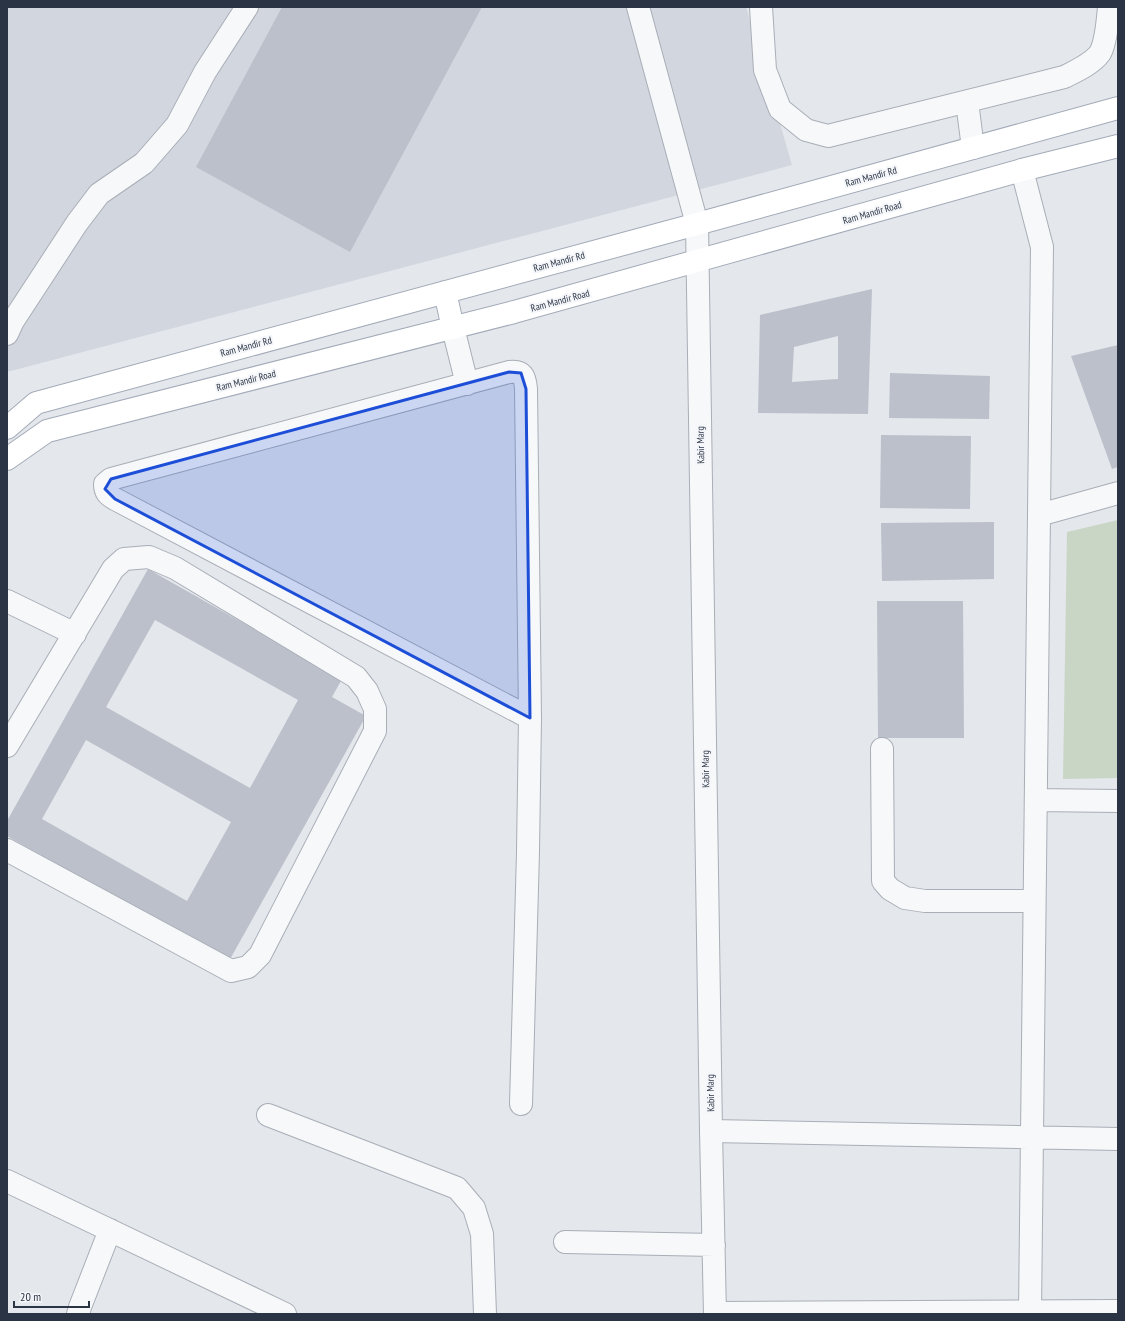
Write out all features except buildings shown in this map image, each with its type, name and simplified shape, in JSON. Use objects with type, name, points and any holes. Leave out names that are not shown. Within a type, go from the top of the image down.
[{"type":"main road","name":"Ram Mandir Rd","points":[[7,428],[36,403],[1118,108]]},
{"type":"main road","name":"Ram Mandir Road","points":[[7,458],[47,431],[514,312],[1022,170],[1118,146]]},
{"type":"main road","points":[[444,292],[453,328]]},
{"type":"street","points":[[9,324],[77,223],[99,194],[144,164],[177,125],[205,72],[247,7]]},
{"type":"street","name":"Kabir Marg","points":[[638,7],[697,224],[715,1313]]},
{"type":"street","points":[[761,7],[764,70],[780,109],[806,130],[828,136],[1064,77],[1085,66],[1100,52],[1107,30],[1109,7]]},
{"type":"street","points":[[967,102],[973,148]]},
{"type":"street","points":[[1022,170],[1042,247],[1030,1312]]},
{"type":"street","points":[[453,328],[467,384]]},
{"type":"street","points":[[521,1104],[530,718],[525,380],[521,373],[516,371],[467,384],[111,479],[105,484],[107,494],[530,718]]},
{"type":"street","points":[[1039,515],[1118,493]]},
{"type":"street","points":[[7,746],[113,569],[124,559],[149,557],[175,568],[356,677],[367,691],[376,709],[375,731],[260,955],[248,967],[231,971],[7,850]]},
{"type":"street","points":[[7,601],[75,634]]},
{"type":"street","points":[[882,749],[883,881],[890,889],[906,898],[925,901],[1034,902]]},
{"type":"street","points":[[1036,800],[1118,801]]},
{"type":"street","points":[[268,1116],[457,1188],[474,1208],[482,1234],[485,1314]]},
{"type":"street","points":[[711,1131],[1118,1139]]},
{"type":"street","points":[[7,1181],[286,1314]]},
{"type":"street","points":[[78,1314],[110,1230]]},
{"type":"street","points":[[565,1242],[714,1245]]},
{"type":"street","points":[[715,1313],[969,1313],[1118,1311]]},
{"type":"highlighted area","points":[[509,372],[521,373],[526,389],[530,718],[115,499],[105,489],[111,479]]},
{"type":"shaded area","points":[[7,7],[746,7],[792,165],[7,372]]},
{"type":"green space","points":[[1118,520],[1118,778],[1063,779],[1067,532]]}]
